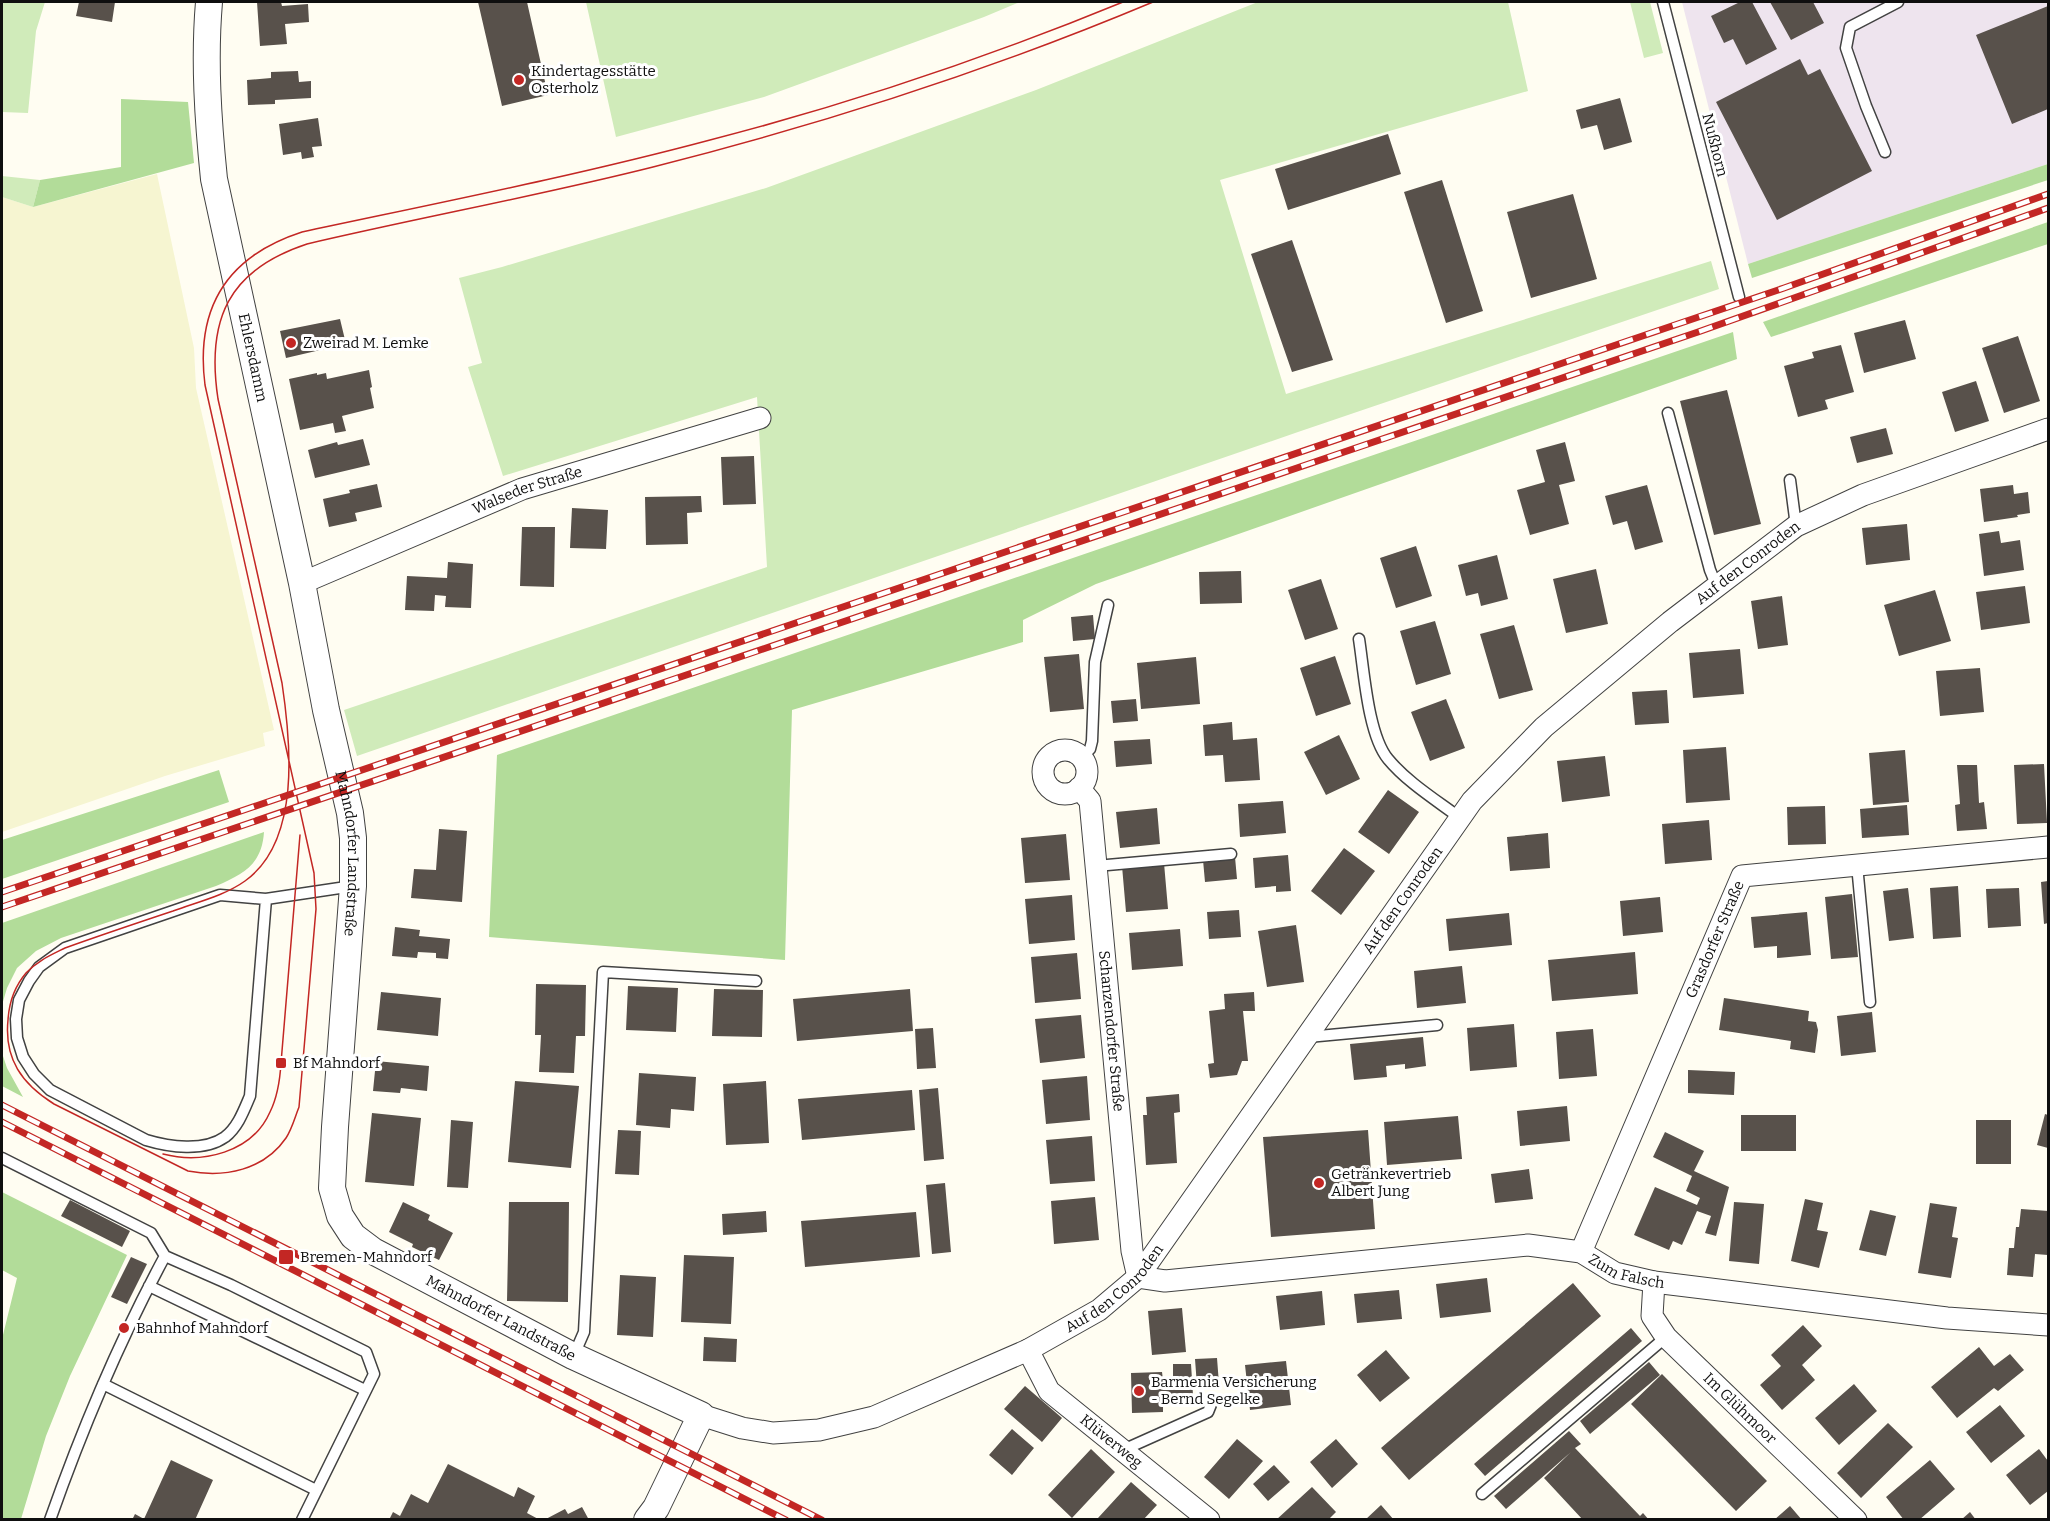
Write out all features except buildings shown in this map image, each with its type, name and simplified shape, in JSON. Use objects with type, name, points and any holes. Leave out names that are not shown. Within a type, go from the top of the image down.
[{"type":"street","name":"Ehlersdamm","points":[[209,2],[206,36],[208,112],[214,179],[302,583],[326,710]]},
{"type":"street","name":"Walseder Straße","points":[[302,583],[522,489],[760,418]]},
{"type":"street","name":"Auf den Conroden","points":[[819,1430],[874,1417],[1028,1350],[1099,1310],[1138,1277],[1472,801],[1544,727],[1670,622],[1796,526],[1863,495],[2049,429]]},
{"type":"street","name":"Mahndorfer Landstraße","points":[[326,710],[350,813],[353,838],[353,886],[332,1188],[340,1216],[353,1236],[373,1251],[573,1356],[701,1416],[742,1428],[773,1433],[819,1430]]},
{"type":"street","points":[[1080,788],[1072,793],[1055,792],[1048,787],[1043,771],[1050,756],[1057,752],[1066,750],[1074,752],[1081,758]]},
{"type":"street","name":"Schanzendorfer Straße","points":[[1081,758],[1086,773],[1080,788],[1090,801],[1132,1251],[1138,1277]]},
{"type":"street","name":"Grasdorfer Straße","points":[[1581,1252],[1742,876],[2049,847]]},
{"type":"street","name":"Zum Falsch","points":[[1138,1277],[1165,1281],[1528,1245],[1581,1252],[1615,1273],[1654,1282],[1947,1318],[2049,1325]]},
{"type":"street","name":"Im Glühmoor","points":[[1654,1282],[1652,1316],[1666,1337],[1856,1520]]},
{"type":"street","name":"Klüverweg","points":[[1028,1350],[1049,1391],[1209,1520]]},
{"type":"street","points":[[647,1520],[656,1508],[701,1416]]},
{"type":"lane","name":"Nußhorn","points":[[1663,2],[1739,297]]},
{"type":"lane","points":[[1885,152],[1846,48],[1850,27],[1898,2]]},
{"type":"lane","points":[[1668,413],[1710,570],[1717,587]]},
{"type":"lane","points":[[1790,480],[1796,526]]},
{"type":"lane","points":[[1081,758],[1090,749],[1092,741],[1095,662],[1108,605]]},
{"type":"lane","points":[[1359,639],[1373,728],[1387,758],[1460,818]]},
{"type":"lane","points":[[1096,866],[1231,854]]},
{"type":"lane","points":[[1857,865],[1870,1002]]},
{"type":"lane","points":[[266,899],[250,1096],[236,1125],[225,1137],[202,1145],[178,1147],[154,1142],[50,1090],[34,1074],[23,1057],[17,1038],[16,1019],[19,1000],[39,967],[65,948],[220,895],[266,899],[353,886]]},
{"type":"lane","points":[[573,1356],[584,1332],[603,972],[756,981]]},
{"type":"lane","points":[[1305,1038],[1437,1025]]},
{"type":"lane","points":[[2,1158],[151,1233],[165,1256],[231,1285],[366,1352],[374,1374],[302,1520]]},
{"type":"lane","points":[[50,1520],[91,1410],[165,1256]]},
{"type":"lane","points":[[149,1286],[365,1390]]},
{"type":"lane","points":[[1482,1494],[1666,1337]]},
{"type":"lane","points":[[103,1384],[315,1490]]},
{"type":"lane","points":[[1122,1450],[1197,1419],[1208,1413],[1212,1402]]},
{"type":"shaded area","points":[[1682,2],[2048,2],[2048,164],[1748,264]]},
{"type":"green space","points":[[2,2],[45,2],[36,31],[28,113],[2,112]]},
{"type":"green space","points":[[586,2],[1020,2],[764,97],[616,137]]},
{"type":"green space","points":[[1258,2],[1508,2],[1528,91],[1220,180],[1286,394],[1711,261],[1719,289],[357,756],[344,710],[767,567],[757,397],[503,476],[468,367],[482,363],[459,278],[766,188],[1036,90]]},
{"type":"green space","points":[[1630,2],[1650,2],[1663,53],[1644,58]]},
{"type":"green space","points":[[121,99],[188,102],[194,163],[33,207],[40,180],[121,167]]},
{"type":"green space","points":[[2048,164],[2048,180],[1752,278],[1748,264]]},
{"type":"green space","points":[[157,174],[194,348],[196,388],[274,730],[263,733],[265,746],[165,776],[2,832],[2,197],[33,207]]},
{"type":"green space","points":[[2,176],[40,180],[33,207],[2,197]]},
{"type":"green space","points":[[2048,222],[2048,244],[1771,337],[1763,322]]},
{"type":"green space","points":[[1733,332],[1737,359],[1096,584],[1023,620],[1023,642],[792,710],[785,960],[489,937],[497,755]]},
{"type":"green space","points":[[219,770],[229,802],[2,879],[2,840]]},
{"type":"green space","points":[[264,832],[263,843],[255,860],[235,877],[216,886],[61,938],[36,951],[17,968],[2,1005],[2,923]]},
{"type":"green space","points":[[2,1053],[7,1068],[23,1097],[2,1086]]},
{"type":"green space","points":[[2,1192],[127,1255],[70,1376],[46,1436],[21,1519],[2,1519],[2,1339],[17,1278],[2,1270]]},
{"type":"tram line","points":[[1123,2],[1022,42],[919,78],[762,126],[557,177],[302,232],[276,242],[254,255],[236,270],[222,288],[212,309],[203,357],[205,385],[314,873],[316,909],[299,1107],[286,1138],[267,1158],[243,1169],[202,1173],[188,1171],[54,1104],[24,1079],[12,1058],[8,1034],[11,1001],[26,973],[39,962],[65,948],[210,898],[237,886],[263,863],[276,842],[284,817],[288,790],[289,761],[282,683],[218,399],[215,371],[220,322],[228,302],[241,284],[258,268],[280,255],[307,244],[610,178],[780,133],[968,73],[1153,2]]},
{"type":"tram line","points":[[163,1154],[178,1157],[209,1156],[239,1146],[262,1126],[273,1106],[280,1076],[300,835]]},
{"type":"railway","points":[[2,892],[1784,288],[2048,194]]},
{"type":"railway","points":[[2,907],[1698,332],[2048,208]]},
{"type":"railway","points":[[2,1105],[822,1520]]},
{"type":"railway","points":[[2,1122],[786,1520]]},
{"type":"place","name":"Kindertagesstätte Osterholz","points":[[519,80]]},
{"type":"place","name":"Zweirad M. Lemke","points":[[291,343]]},
{"type":"place","name":"Bf Mahndorf","points":[[281,1063]]},
{"type":"place","name":"Getränkevertrieb Albert Jung","points":[[1319,1183]]},
{"type":"place","name":"Bremen-Mahndorf","points":[[286,1257]]},
{"type":"place","name":"Bahnhof Mahndorf","points":[[124,1328]]},
{"type":"place","name":"Barmenia Versicherung - Bernd Segelke","points":[[1139,1391]]}]
